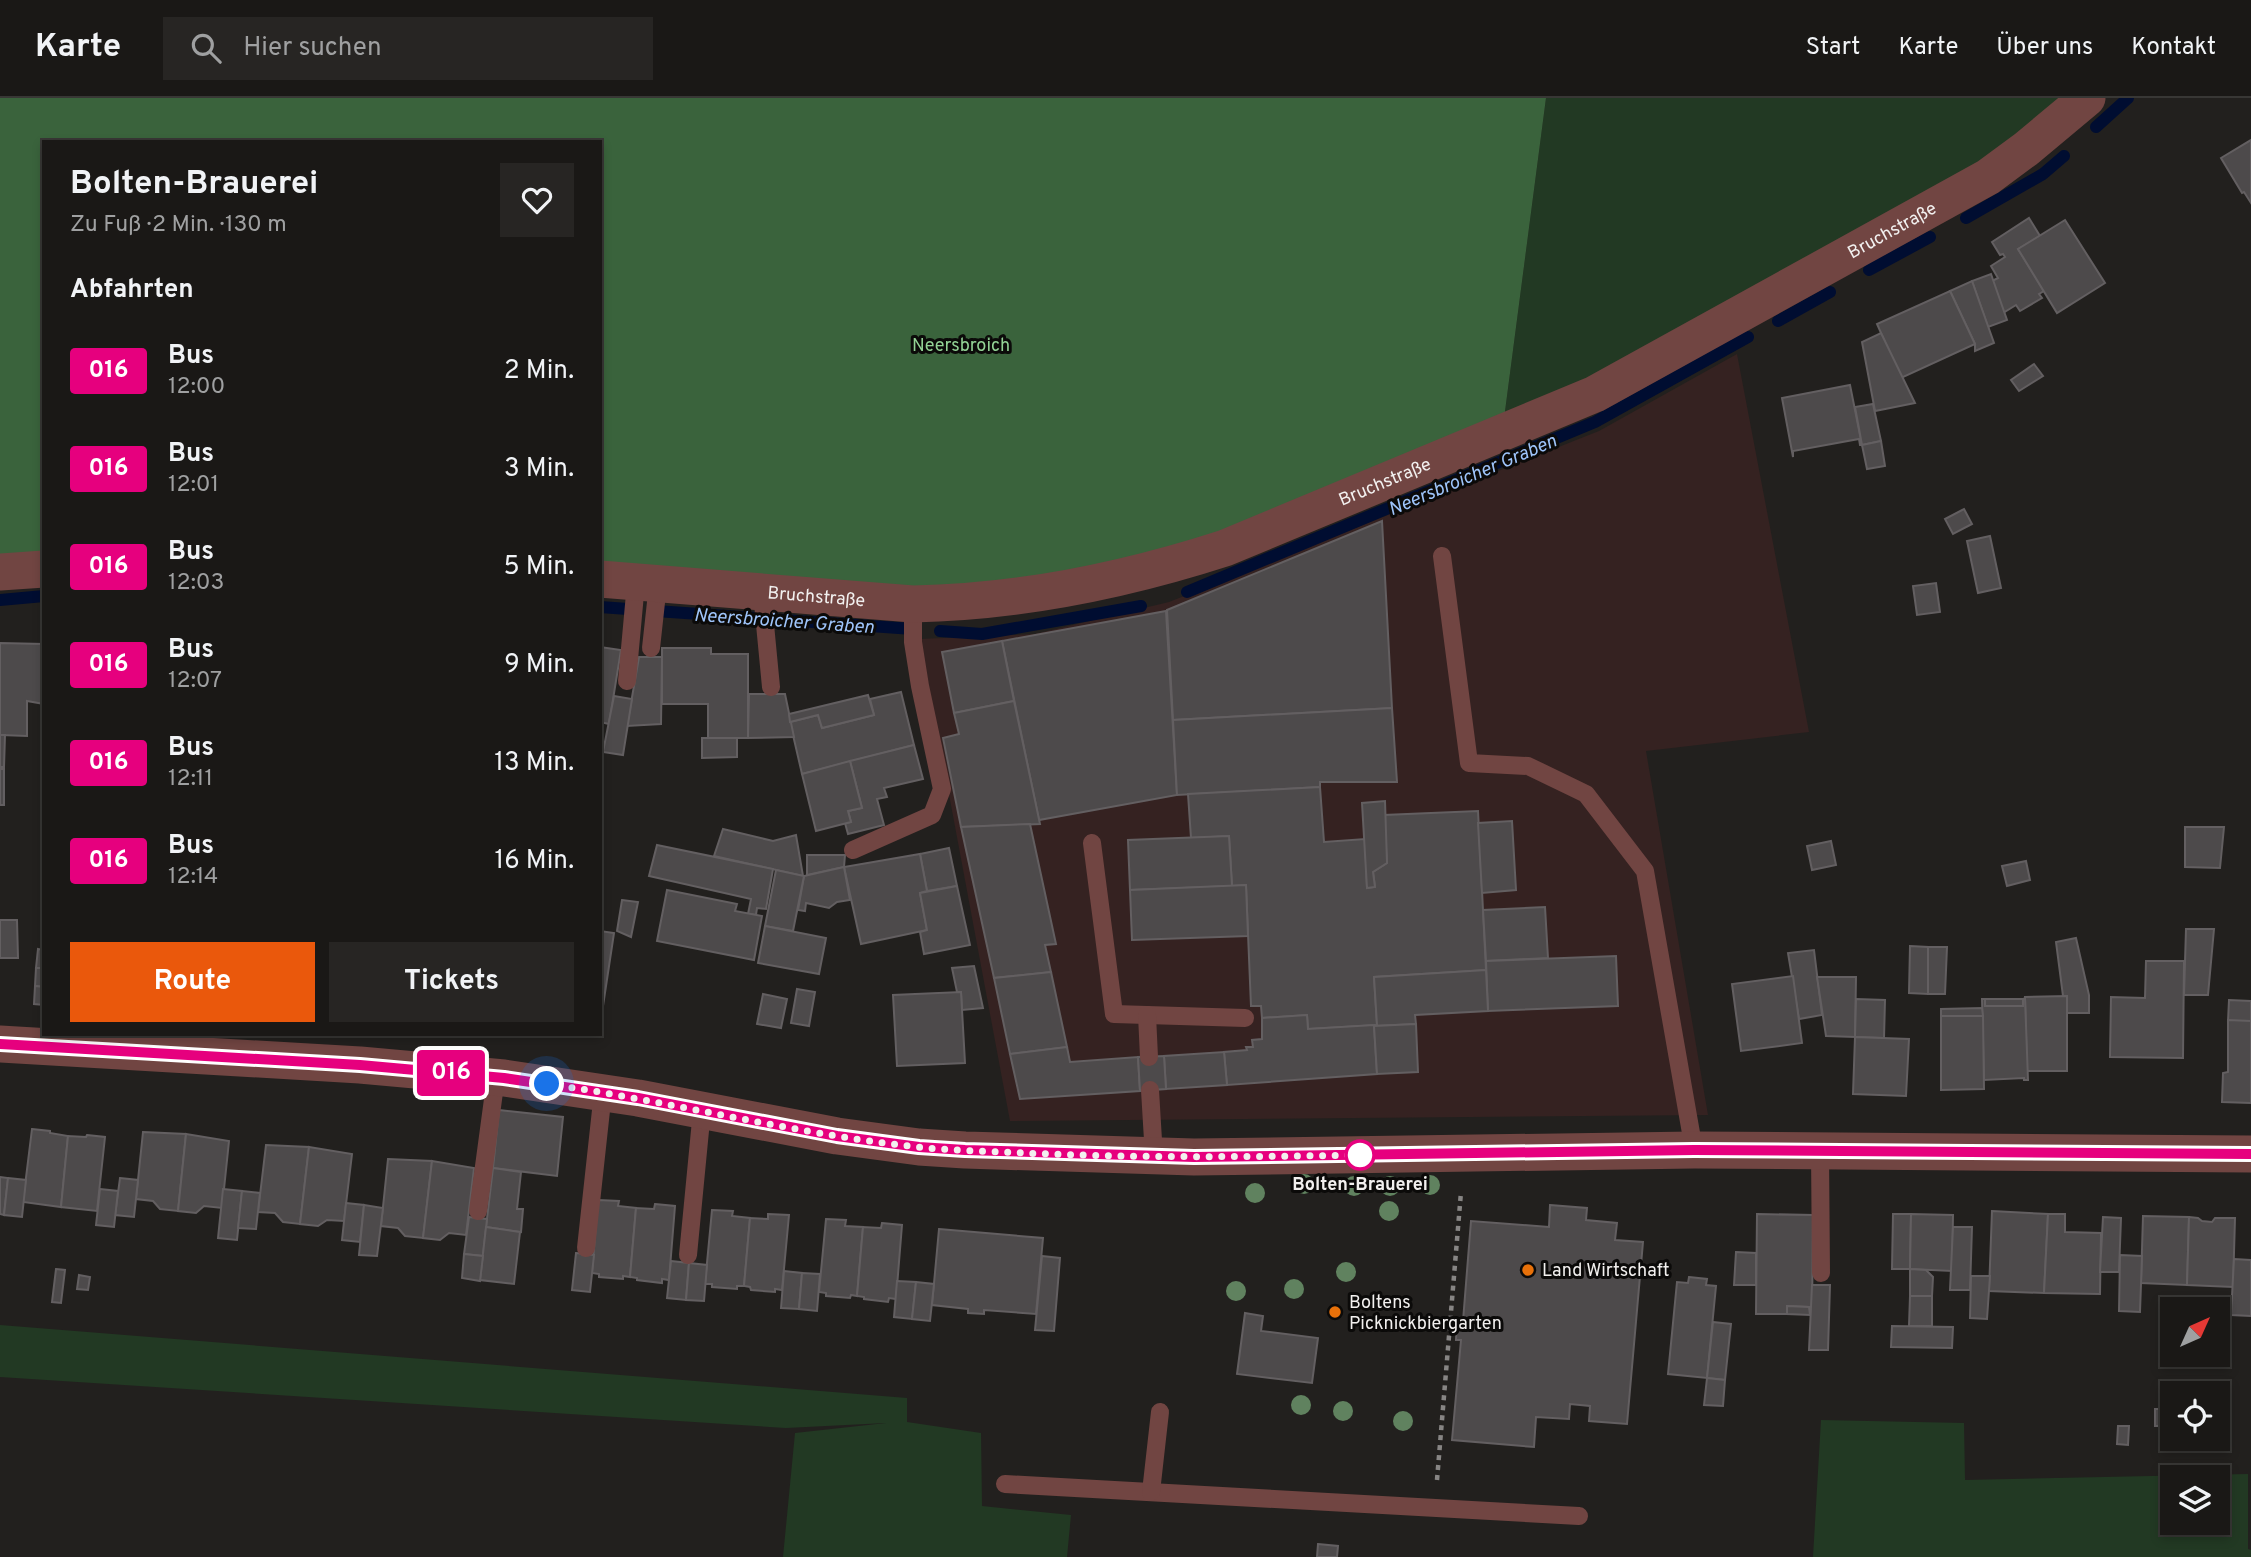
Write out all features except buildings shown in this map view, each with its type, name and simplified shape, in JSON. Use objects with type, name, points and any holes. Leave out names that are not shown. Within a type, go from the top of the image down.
[{"type":"street","name":"Bruchstraße","points":[[602,580],[644,599],[762,602],[913,612],[960,603],[1054,592],[1139,574],[1226,548],[1595,394],[1966,189],[2026,149],[2087,98]]},
{"type":"street","points":[[0,572],[42,569]]},
{"type":"street","points":[[0,1044],[320,1062],[496,1077],[603,1092],[837,1136],[919,1147],[1044,1154],[1154,1157],[1694,1150],[2251,1154]]},
{"type":"lane","points":[[1442,556],[1469,763],[1528,766],[1586,794],[1645,871],[1694,1150]]},
{"type":"lane","points":[[644,599],[654,623],[651,648]]},
{"type":"lane","points":[[627,681],[644,599]]},
{"type":"lane","points":[[762,602],[771,687]]},
{"type":"lane","points":[[853,850],[932,815],[942,789],[920,685],[913,642],[913,612]]},
{"type":"lane","points":[[1092,843],[1114,1014],[1245,1018]]},
{"type":"lane","points":[[1147,1015],[1149,1057]]},
{"type":"lane","points":[[478,1211],[496,1077]]},
{"type":"lane","points":[[1150,1090],[1154,1157]]},
{"type":"lane","points":[[586,1248],[603,1092]]},
{"type":"lane","points":[[688,1255],[702,1110]]},
{"type":"lane","points":[[1820,1151],[1821,1273]]},
{"type":"lane","points":[[1151,1492],[1160,1412]]},
{"type":"lane","points":[[1005,1484],[1579,1516]]},
{"type":"path","points":[[1434,1509],[1465,1153]]},
{"type":"shaded area","points":[[1737,354],[1809,732],[1646,751],[1708,1115],[1010,1121],[920,639],[1035,634],[1169,602],[1599,431]]},
{"type":"green space","name":"Neersbroich","points":[[0,98],[1546,98],[1504,419],[1150,561],[978,594],[602,568],[602,140],[42,140],[42,558],[0,562]]},
{"type":"green space","points":[[1546,98],[2064,98],[1975,171],[1579,388],[1504,419]]},
{"type":"green space","points":[[0,1325],[907,1398],[907,1422],[981,1433],[982,1506],[1071,1515],[1067,1557],[783,1557],[795,1433],[886,1423],[786,1428],[0,1377]]},
{"type":"green space","points":[[1821,1420],[1964,1423],[1965,1480],[2160,1476],[2160,1535],[2230,1535],[2230,1474],[2248,1474],[2248,1549],[2251,1550],[2251,1557],[1813,1557]]},
{"type":"waterway","name":"Neersbroicher Graben","points":[[2096,127],[2128,98]]},
{"type":"waterway","name":"Neersbroicher Graben","points":[[1966,218],[2043,174],[2064,156]]},
{"type":"waterway","name":"Neersbroicher Graben","points":[[1869,270],[1930,237]]},
{"type":"waterway","name":"Neersbroicher Graben","points":[[1778,321],[1830,292]]},
{"type":"waterway","name":"Neersbroicher Graben","points":[[1187,592],[1595,422],[1748,337]]},
{"type":"waterway","name":"Neersbroicher Graben","points":[[0,600],[42,596]]},
{"type":"waterway","name":"Neersbroicher Graben","points":[[940,631],[982,634],[1141,606]]},
{"type":"waterway","name":"Neersbroicher Graben","points":[[602,607],[628,609]]},
{"type":"waterway","name":"Neersbroicher Graben","points":[[656,611],[913,629]]},
{"type":"bus line","name":"016","points":[[0,1044],[360,1065],[504,1078],[593,1090],[837,1136],[965,1150],[1194,1157],[1694,1150],[2251,1154]]},
{"type":"place","name":"Bolten-Brauerei","points":[[1360,1155]]},
{"type":"place","name":"Land Wirtschaft","points":[[1528,1270]]},
{"type":"place","name":"Boltens Picknickbiergarten","points":[[1335,1312]]},
{"type":"route","points":[[547,1084],[638,1098],[837,1136],[919,1147],[1154,1157],[1364,1155],[1360,1155]]}]
